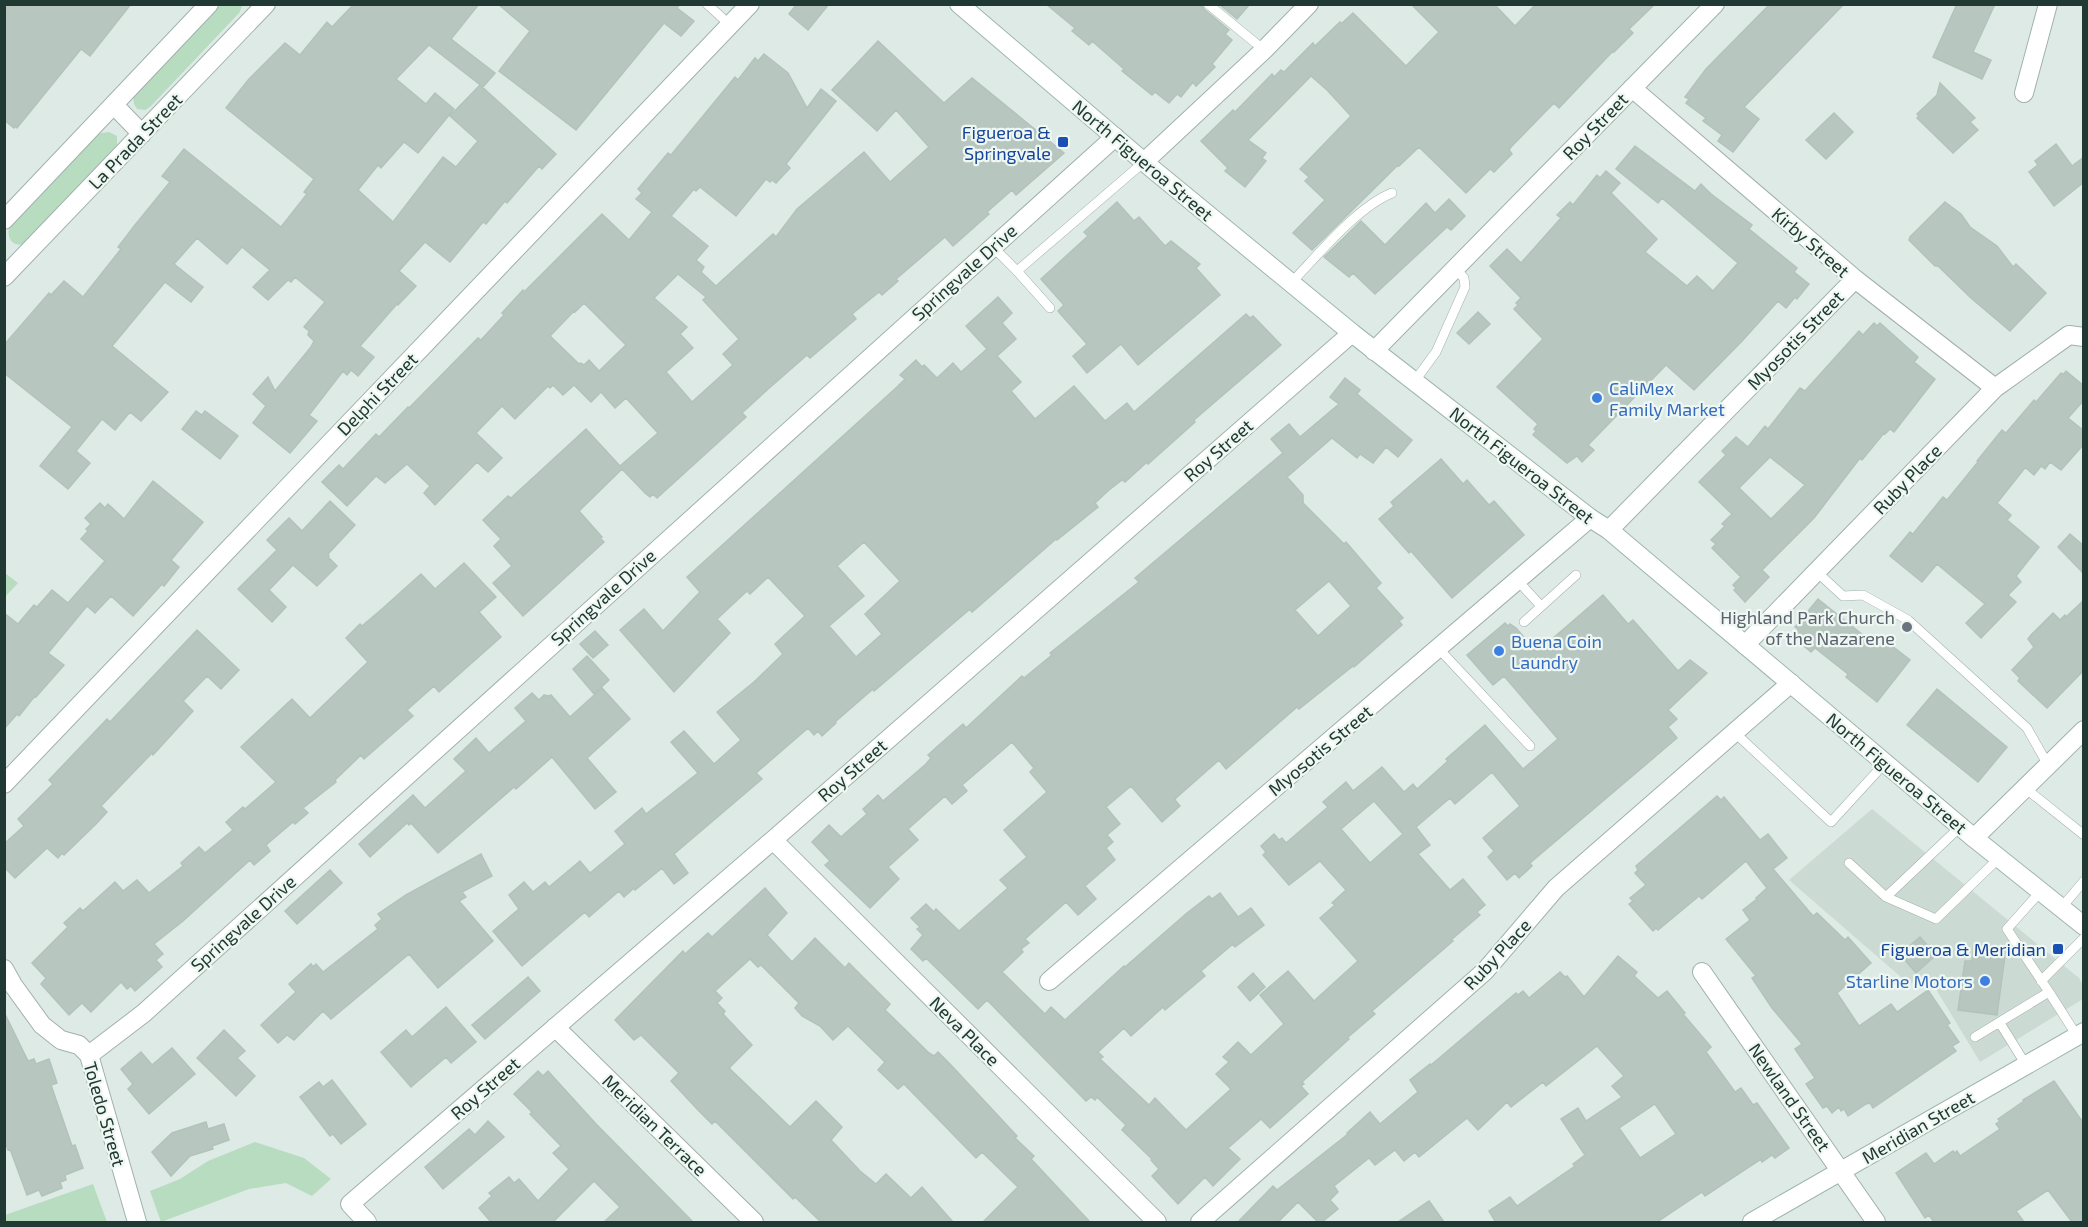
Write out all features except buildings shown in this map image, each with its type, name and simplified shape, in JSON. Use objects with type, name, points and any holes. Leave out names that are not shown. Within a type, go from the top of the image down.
[{"type":"street","points":[[4,220],[209,4]]},
{"type":"street","name":"La Prada Street","points":[[8,268],[142,134],[266,4]]},
{"type":"street","name":"Delphi Street","points":[[4,784],[750,4]]},
{"type":"street","name":"North Figueroa Street","points":[[959,4],[1144,162],[1352,333],[1590,518],[1609,530],[1885,763],[2084,926]]},
{"type":"street","points":[[1144,162],[1264,50],[1309,4]]},
{"type":"street","name":"Roy Street","points":[[1374,351],[1715,4]]},
{"type":"street","points":[[2024,93],[2048,4]]},
{"type":"street","name":"Kirby Street","points":[[1632,88],[1854,279],[1995,388]]},
{"type":"street","points":[[114,105],[142,134]]},
{"type":"street","name":"Springvale Drive","points":[[89,1055],[144,1013],[1115,136]]},
{"type":"street","name":"Myosotis Street","points":[[1609,530],[1854,279]]},
{"type":"street","name":"Roy Street","points":[[367,1222],[350,1204],[773,840],[1352,333]]},
{"type":"street","name":"Ruby Place","points":[[1745,645],[1995,388],[2069,335],[2084,337]]},
{"type":"street","name":"Myosotis Street","points":[[1049,981],[1590,518]]},
{"type":"street","name":"Ruby Place","points":[[1200,1222],[1485,971],[1556,888],[1791,683]]},
{"type":"street","points":[[1968,832],[2025,788],[2084,730]]},
{"type":"street","name":"Neva Place","points":[[773,840],[1157,1222]]},
{"type":"street","name":"Toledo Street","points":[[4,969],[42,1025],[61,1040],[79,1045],[89,1055],[137,1222]]},
{"type":"street","name":"Newland Street","points":[[1702,972],[1876,1222]]},
{"type":"street","name":"Meridian Terrace","points":[[555,1028],[754,1222]]},
{"type":"street","name":"Meridian Street","points":[[1752,1222],[2080,1034]]},
{"type":"lane","points":[[707,4],[730,25]]},
{"type":"lane","points":[[1208,4],[1264,50]]},
{"type":"lane","points":[[1017,271],[1144,162]]},
{"type":"lane","points":[[1291,283],[1376,199],[1392,192]]},
{"type":"lane","points":[[992,246],[1050,308]]},
{"type":"lane","points":[[1414,382],[1436,352],[1466,287],[1464,278],[1455,268]]},
{"type":"lane","points":[[1817,572],[1843,596],[1863,595],[1908,620],[2027,728],[2048,765]]},
{"type":"lane","points":[[1524,622],[1576,575]]},
{"type":"lane","points":[[1518,581],[1541,606]]},
{"type":"lane","points":[[1439,649],[1530,746]]},
{"type":"lane","points":[[1734,732],[1831,822],[1885,763]]},
{"type":"lane","points":[[2025,788],[2084,835]]},
{"type":"lane","points":[[1886,897],[1968,832]]},
{"type":"lane","points":[[1849,863],[1886,897],[1936,919],[1999,858]]},
{"type":"lane","points":[[2061,908],[2084,881]]},
{"type":"lane","points":[[2041,891],[2007,929],[2080,1034]]},
{"type":"lane","points":[[2041,981],[2084,938]]},
{"type":"lane","points":[[1975,1037],[2049,992]]},
{"type":"lane","points":[[2000,1023],[2026,1065]]},
{"type":"shaded area","points":[[1872,809],[2079,978],[2083,985],[2083,999],[1980,1062],[1928,976],[1909,984],[1789,880]]},
{"type":"green space","points":[[219,5],[242,5],[240,12],[150,107],[145,110],[137,109],[133,96]]},
{"type":"green space","points":[[109,132],[117,136],[117,145],[25,244],[20,245],[11,241],[9,227],[96,134]]},
{"type":"green space","points":[[5,573],[18,583],[5,597]]},
{"type":"green space","points":[[255,1142],[304,1158],[331,1179],[312,1196],[286,1183],[249,1189],[161,1222],[150,1191],[180,1179],[208,1161]]},
{"type":"green space","points":[[93,1184],[107,1222],[5,1222],[5,1215]]},
{"type":"place","name":"Figueroa & Springvale","points":[[1063,142]]},
{"type":"place","name":"CaliMex Family Market","points":[[1597,398]]},
{"type":"place","name":"Highland Park Church of the Nazarene","points":[[1907,627]]},
{"type":"place","name":"Buena Coin Laundry","points":[[1499,651]]},
{"type":"place","name":"Figueroa & Meridian","points":[[2058,949]]},
{"type":"place","name":"Starline Motors","points":[[1985,981]]}]
